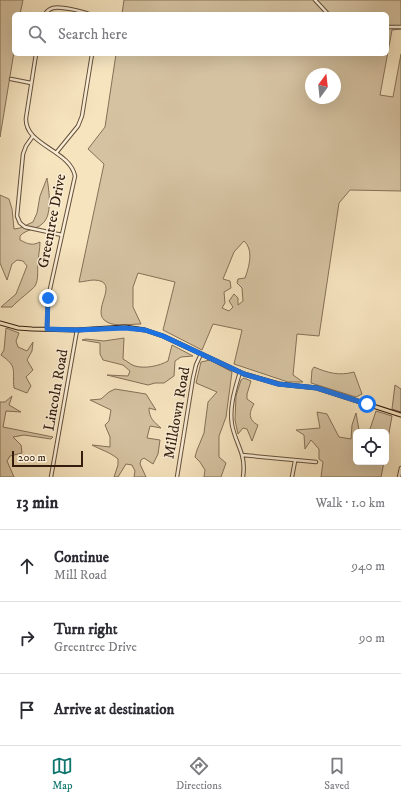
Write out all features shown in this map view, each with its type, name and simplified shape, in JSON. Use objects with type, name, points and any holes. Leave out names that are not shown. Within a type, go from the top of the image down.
[{"type":"main road","points":[[0,323],[18,328],[77,330],[125,328],[145,330],[163,336],[240,372],[278,384],[317,388],[401,415]]},
{"type":"street","points":[[315,0],[326,12]]},
{"type":"street","points":[[47,12],[54,8],[80,12]]},
{"type":"street","points":[[389,27],[401,27]]},
{"type":"street","points":[[36,56],[26,124],[33,136],[26,146],[23,154],[17,213],[18,220],[25,227],[62,235]]},
{"type":"street","points":[[56,153],[78,126],[82,116],[92,56]]},
{"type":"street","points":[[11,80],[32,83]]},
{"type":"street","name":"Greentree Drive","points":[[33,136],[71,165],[75,176],[48,298],[47,329]]},
{"type":"street","name":"Lincoln Road","points":[[51,477],[77,330]]},
{"type":"street","name":"Milldown Road","points":[[177,477],[193,378],[196,365],[201,354]]},
{"type":"street","points":[[240,372],[233,396],[232,424],[244,463],[243,477]]},
{"type":"street","points":[[242,455],[316,462]]},
{"type":"street","points":[[292,477],[295,461]]},
{"type":"street","points":[[399,477],[401,468]]},
{"type":"shaded area","points":[[0,0],[23,0],[20,12],[12,12],[12,56],[13,56],[0,137]]},
{"type":"shaded area","points":[[124,0],[401,0],[401,29],[392,30],[389,46],[389,12],[122,12]]},
{"type":"shaded area","points":[[401,54],[401,191],[350,190],[339,203],[319,336],[297,334],[293,375],[303,382],[288,382],[234,364],[242,330],[213,324],[202,350],[163,330],[175,282],[138,273],[133,287],[133,307],[141,324],[110,324],[102,317],[101,311],[106,286],[102,282],[94,280],[79,282],[104,164],[88,149],[105,127],[116,56],[387,56],[380,95],[393,97]],"holes":[[[244,241],[249,249],[250,259],[245,278],[238,279],[237,283],[242,288],[243,301],[238,305],[238,298],[234,294],[229,301],[233,307],[229,311],[222,308],[225,303],[224,292],[231,288],[230,281],[223,279],[234,252]]]},
{"type":"shaded area","points":[[47,178],[49,189],[48,215],[40,226],[25,232],[20,236],[20,240],[28,243],[35,244],[40,242],[35,286],[12,307],[1,307],[16,294],[27,266],[23,261],[17,260],[12,264],[7,280],[0,263],[0,195],[9,199],[12,209],[14,229],[20,228],[33,222],[37,213],[40,196]]},
{"type":"shaded area","points":[[6,328],[19,333],[16,341],[18,347],[27,351],[33,342],[32,351],[27,360],[33,370],[26,377],[31,386],[27,393],[14,388],[12,366],[1,355],[4,350]]},
{"type":"shaded area","points":[[124,338],[123,359],[135,366],[152,366],[168,361],[172,345],[193,356],[181,357],[175,361],[174,376],[164,383],[148,385],[107,375],[128,376],[130,371],[123,365],[103,360],[100,354],[100,343],[82,340],[104,341]]},
{"type":"shaded area","points":[[210,360],[232,372],[226,417],[219,436],[219,457],[226,463],[221,477],[204,477],[205,470],[195,457],[204,433],[208,402],[217,392],[196,383],[201,362]]},
{"type":"shaded area","points":[[314,367],[334,373],[343,374],[354,372],[362,394],[356,397],[311,383],[312,370]]},
{"type":"shaded area","points":[[244,378],[251,381],[247,399],[254,404],[250,416],[252,421],[258,425],[252,441],[247,429],[243,428],[238,434],[235,420],[236,396],[241,380]]},
{"type":"shaded area","points":[[395,385],[401,389],[401,412],[392,409]]},
{"type":"shaded area","points":[[115,389],[146,394],[156,410],[149,408],[154,422],[161,428],[150,426],[147,438],[160,440],[158,454],[153,464],[144,458],[141,460],[140,464],[146,477],[134,477],[135,471],[132,465],[126,464],[118,477],[114,477],[118,465],[118,459],[92,445],[110,447],[110,437],[105,425],[109,421],[111,410],[90,400],[101,399]]},
{"type":"shaded area","points":[[12,396],[9,405],[21,412],[6,411],[3,427],[53,437],[51,439],[24,435],[13,437],[21,445],[22,453],[10,456],[7,461],[14,477],[0,477],[0,402],[5,402]]},
{"type":"shaded area","points":[[376,411],[392,416],[389,433],[389,429],[370,429]]},
{"type":"shaded area","points":[[317,412],[327,414],[339,437],[351,439],[352,425],[356,413],[359,429],[353,429],[353,465],[383,465],[381,477],[321,477],[323,462],[319,459],[319,449],[311,440],[305,449],[304,435],[296,430],[320,428]]},
{"type":"route","points":[[48,298],[47,329],[77,330],[135,328],[145,330],[163,336],[244,374],[262,380],[278,384],[317,388],[367,404]]}]
